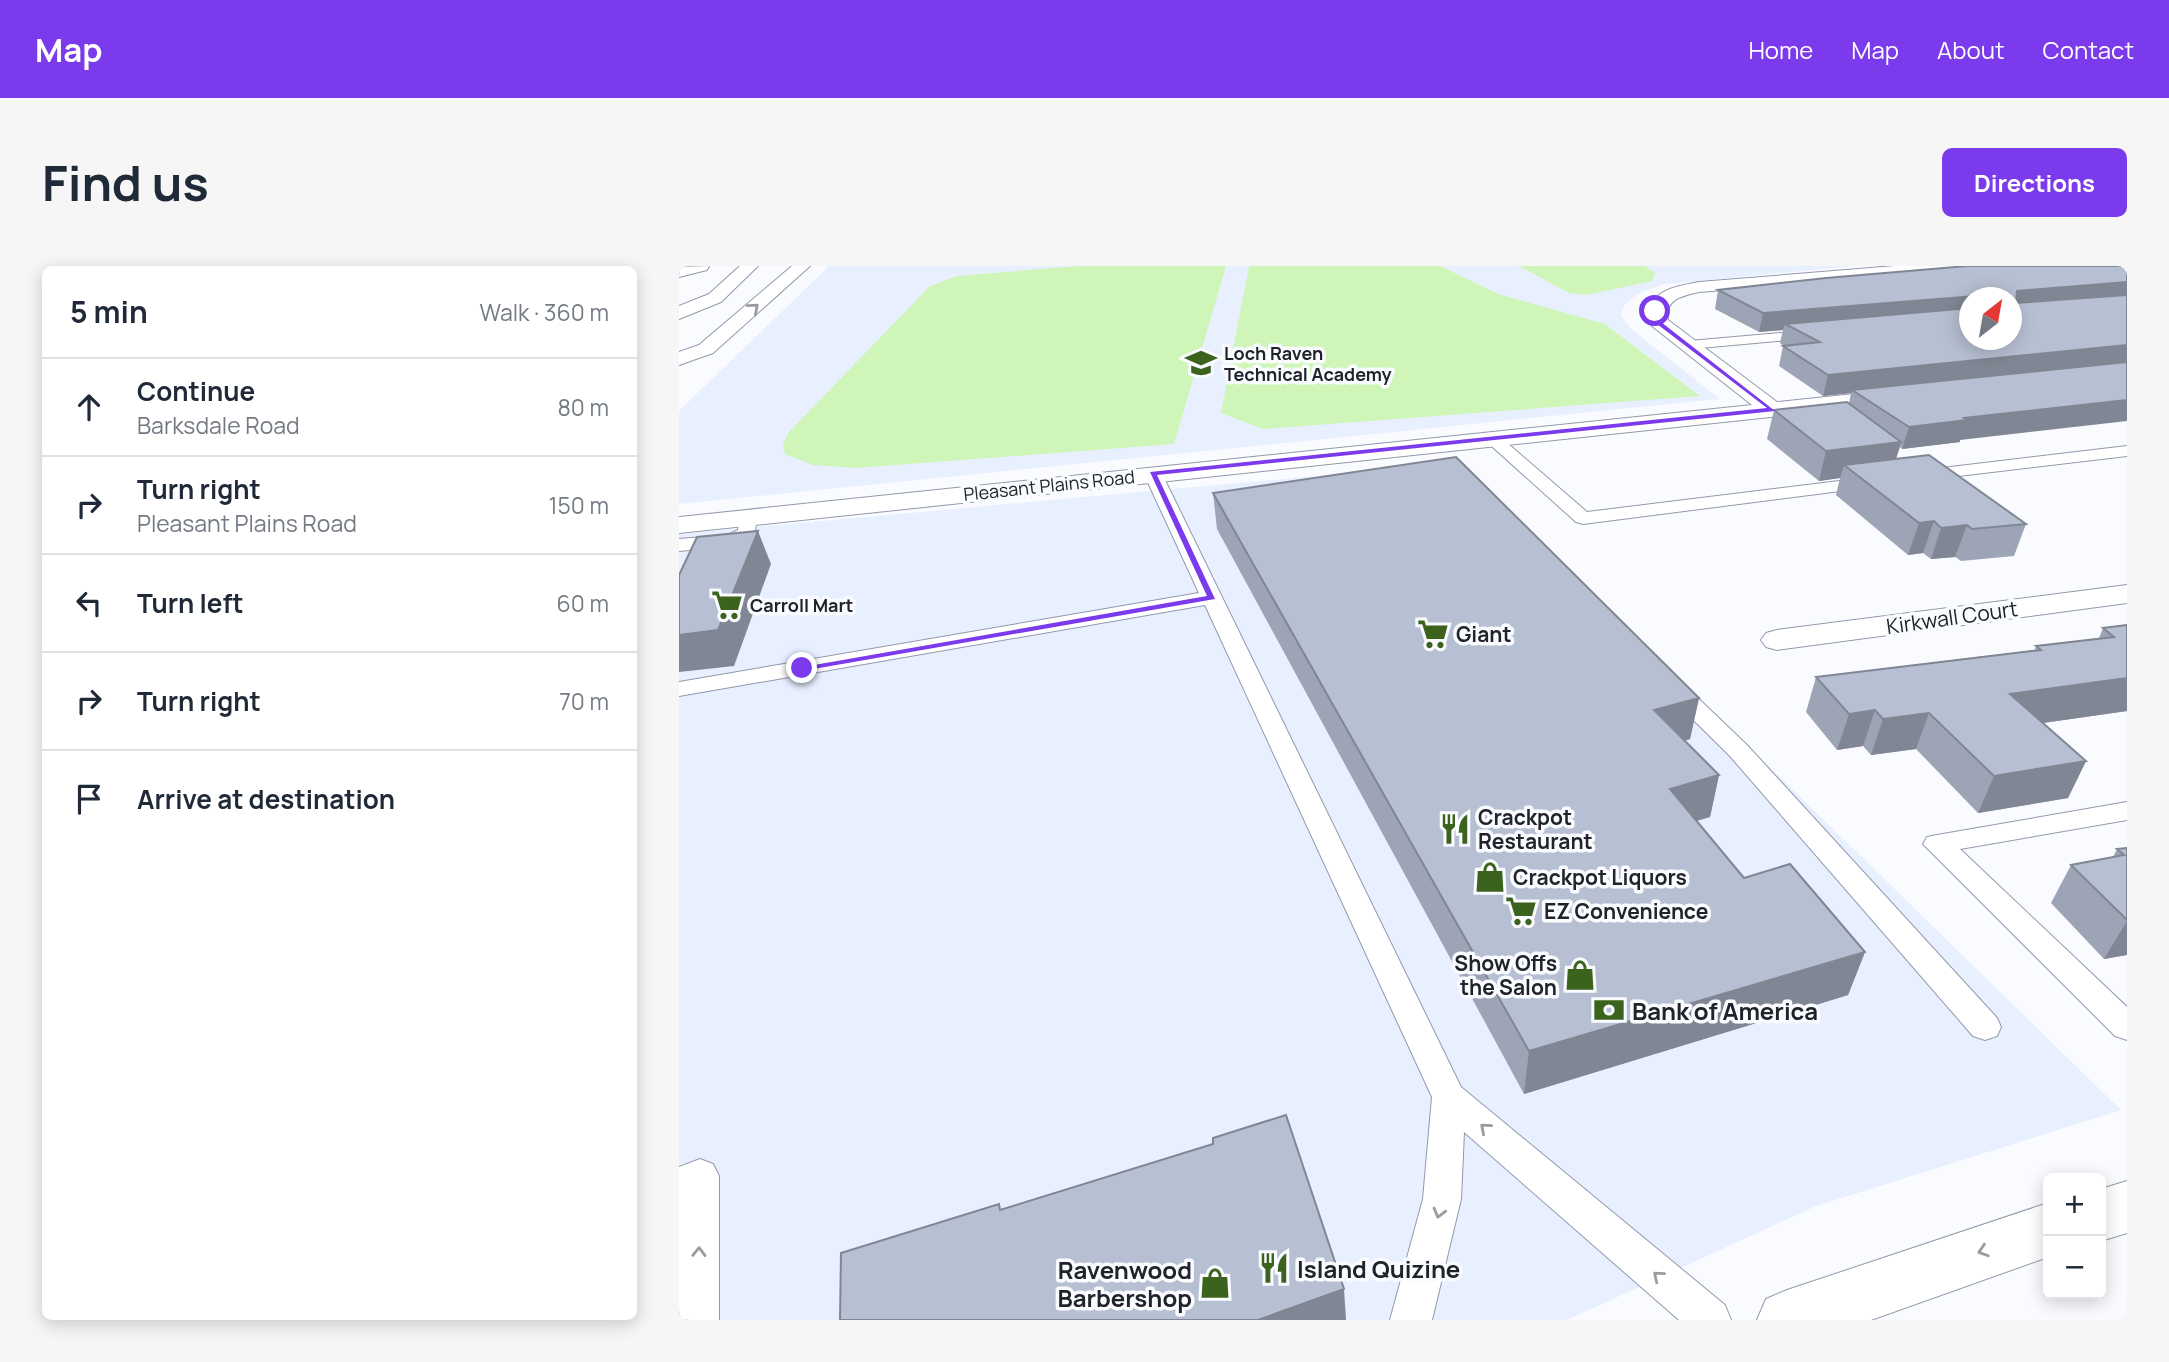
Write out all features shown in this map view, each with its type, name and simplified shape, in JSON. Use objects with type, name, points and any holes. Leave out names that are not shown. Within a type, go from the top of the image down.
[{"type":"street","points":[[679,272],[701,266]]},
{"type":"street","points":[[679,327],[750,266]]},
{"type":"street","points":[[679,374],[802,266]]},
{"type":"street","points":[[1773,410],[1659,322],[1655,311],[1657,304],[1684,290],[1958,266]]},
{"type":"street","points":[[679,313],[715,298]]},
{"type":"street","points":[[679,359],[706,349]]},
{"type":"street","name":"Pleasant Plains Road","points":[[680,530],[748,518],[1923,394]]},
{"type":"street","name":"Kirkwall Court","points":[[1777,640],[2127,594]]},
{"type":"street","points":[[2106,1213],[2127,1207]]},
{"type":"street","points":[[1787,1320],[2043,1232]]},
{"type":"lane","points":[[1689,345],[1836,332]]},
{"type":"lane","points":[[1493,439],[1583,518],[2127,451]]},
{"type":"lane","points":[[1423,446],[1443,465]]},
{"type":"lane","points":[[1153,474],[1449,1097],[1710,1320]]},
{"type":"lane","points":[[679,689],[1212,597]]},
{"type":"lane","points":[[1650,664],[1738,750],[1985,1027]]},
{"type":"lane","points":[[2127,811],[1937,844],[2127,1027]]},
{"type":"lane","points":[[1411,1320],[1442,1199],[1449,1097]]},
{"type":"lane","points":[[679,1184],[700,1176],[698,1320]]},
{"type":"shaded area","name":"Loch Raven Technical Academy","points":[[829,266],[1854,266],[1665,284],[1639,293],[1625,304],[1621,315],[1630,328],[1720,399],[679,504],[679,411]]},
{"type":"shaded area","points":[[1458,463],[2121,1110],[1816,1206],[1567,1320],[679,1320],[679,534]]},
{"type":"green space","points":[[1078,266],[1226,266],[1174,444],[856,468],[813,465],[785,454],[783,445],[788,433],[930,286],[957,276]]},
{"type":"green space","points":[[1249,266],[1440,266],[1498,294],[1605,324],[1700,396],[1263,429],[1221,413]]},
{"type":"green space","points":[[1519,266],[1645,266],[1655,273],[1652,281],[1586,295],[1569,293]]},
{"type":"building","points":[[1967,266],[2127,266],[2127,282],[2022,291],[2022,287],[1959,287],[1959,297],[1763,313],[1718,290]]},
{"type":"building","points":[[2127,295],[2127,345],[1828,375],[1783,346],[1820,342],[1785,324],[1959,309],[1959,350],[2022,350],[2022,303]]},
{"type":"building","points":[[2127,362],[2127,400],[1964,418],[1967,420],[1909,427],[1852,390]]},
{"type":"building","points":[[1847,402],[1901,442],[1826,451],[1774,410]]},
{"type":"building","points":[[1929,455],[2026,524],[1972,529],[1967,525],[1941,528],[1934,521],[1919,523],[1844,465]]},
{"type":"building","points":[[1456,457],[1699,698],[1654,710],[1719,775],[1670,789],[1744,878],[1790,864],[1865,952],[1529,1051],[1213,493]]},
{"type":"building","points":[[758,531],[718,630],[679,635],[679,575],[697,537]]},
{"type":"building","points":[[2127,625],[2127,678],[2010,694],[2086,761],[1994,776],[1929,713],[1883,719],[1875,710],[1849,714],[1816,677],[2041,650],[2036,646],[2114,637],[2103,628]]},
{"type":"building","points":[[2127,848],[2127,920],[2071,865],[2124,855],[2117,849]]},
{"type":"building","points":[[1286,1115],[1344,1289],[1258,1320],[840,1320],[841,1253],[999,1204],[1000,1210],[1213,1144],[1213,1138]]},
{"type":"place","name":"Loch Raven Technical Academy","points":[[1201,363]]},
{"type":"place","name":"Carroll Mart","points":[[727,605]]},
{"type":"place","name":"Giant","points":[[1433,634]]},
{"type":"place","name":"Crackpot Restaurant","points":[[1455,829]]},
{"type":"place","name":"Crackpot Liquors","points":[[1490,877]]},
{"type":"place","name":"EZ Convenience","points":[[1521,911]]},
{"type":"place","name":"Show Offs the Salon","points":[[1580,975]]},
{"type":"place","name":"Bank of America","points":[[1609,1010]]},
{"type":"place","name":"Island Quizine","points":[[1274,1268]]},
{"type":"place","name":"Ravenwood Barbershop","points":[[1215,1283]]},
{"type":"route","points":[[802,668],[1212,597],[1153,474],[1773,410],[1659,322],[1655,311]]}]
